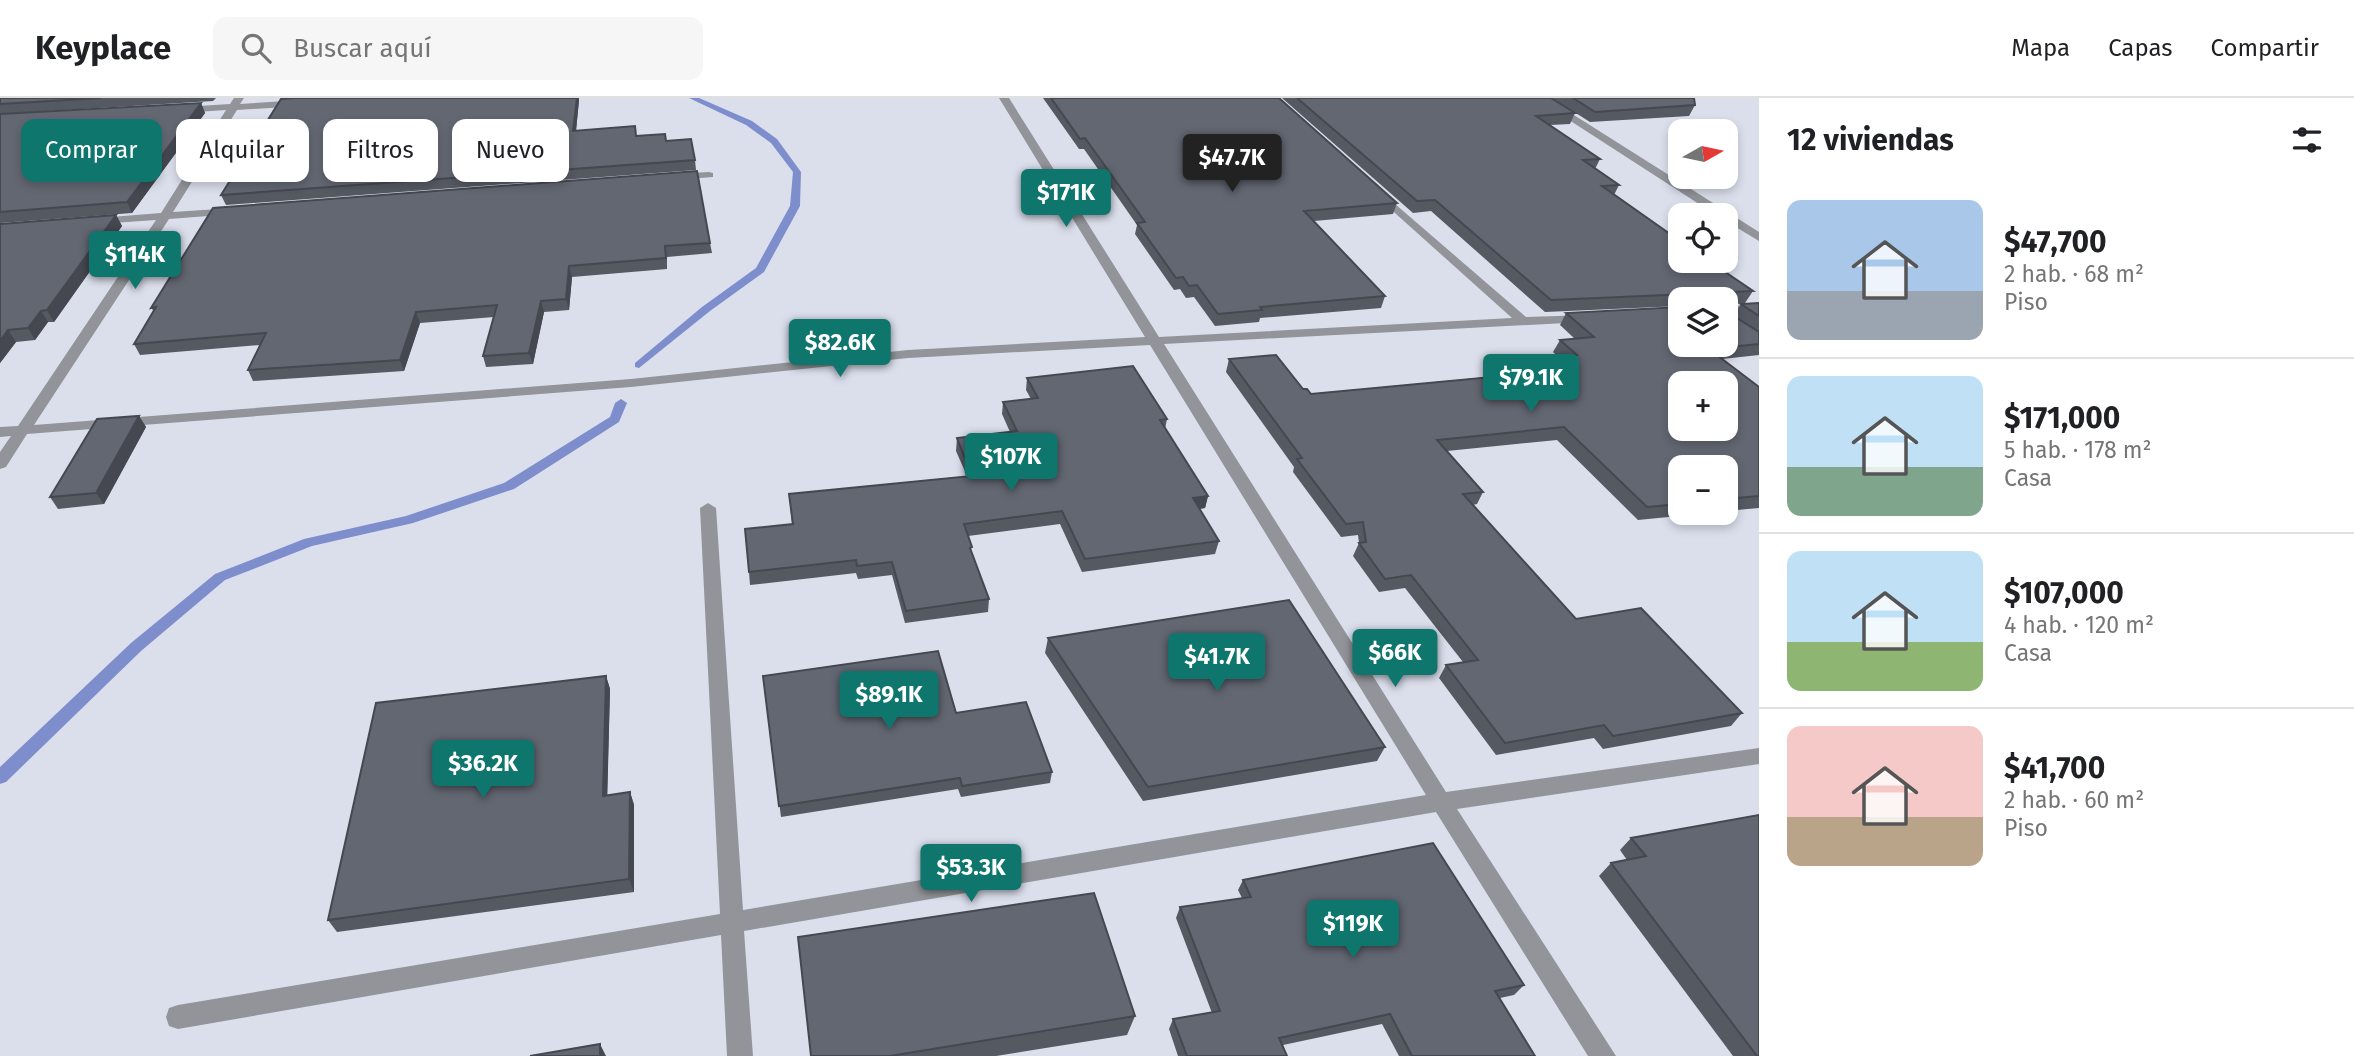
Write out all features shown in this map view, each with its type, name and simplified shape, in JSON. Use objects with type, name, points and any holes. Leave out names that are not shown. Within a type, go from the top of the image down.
[{"type":"street","points":[[1004,98],[1441,802],[1603,1056]]},
{"type":"street","points":[[1540,98],[1705,203]]},
{"type":"street","points":[[164,111],[235,103],[312,102]]},
{"type":"street","points":[[0,464],[165,216],[235,103]]},
{"type":"street","points":[[667,178],[709,175]]},
{"type":"street","points":[[1367,182],[1523,321]]},
{"type":"street","points":[[83,223],[249,210]]},
{"type":"street","points":[[1738,224],[1759,237]]},
{"type":"street","points":[[1738,310],[1759,310]]},
{"type":"street","points":[[0,432],[631,383],[908,354],[1601,317]]},
{"type":"street","points":[[708,508],[740,1056]]},
{"type":"street","points":[[178,1017],[1441,802],[1759,756]]},
{"type":"building","points":[[0,98],[101,98],[0,104]]},
{"type":"building","points":[[577,98],[573,131],[635,126],[636,136],[665,134],[666,141],[691,139],[695,160],[569,169],[569,119],[452,119],[452,178],[438,179],[438,119],[323,119],[323,182],[397,182],[221,195],[229,182],[309,182],[309,119],[268,119],[281,99]]},
{"type":"building","points":[[1051,98],[1279,98],[1397,203],[1304,211],[1385,296],[1260,307],[1262,310],[1218,314],[1197,285],[1189,286],[1183,277],[1176,278],[1137,223],[1145,222],[1085,138],[1080,139]]},
{"type":"building","points":[[1297,98],[1551,98],[1575,113],[1536,116],[1600,159],[1583,160],[1619,185],[1602,186],[1668,233],[1668,273],[1727,273],[1753,291],[1738,292],[1738,287],[1668,287],[1668,295],[1551,300],[1435,200],[1417,201]]},
{"type":"building","points":[[1573,98],[1694,98],[1695,105],[1595,112]]},
{"type":"building","points":[[201,103],[189,119],[176,119],[176,136],[162,155],[162,119],[21,119],[21,182],[142,182],[127,202],[0,212],[0,114]]},
{"type":"building","points":[[697,171],[710,243],[665,246],[666,258],[569,266],[566,299],[541,301],[529,353],[483,356],[497,305],[416,312],[400,360],[248,370],[266,333],[134,344],[156,307],[151,308],[213,208]]},
{"type":"building","points":[[116,215],[47,310],[41,311],[28,328],[8,330],[0,341],[0,224]]},
{"type":"building","points":[[1759,303],[1759,316],[1741,304]]},
{"type":"building","points":[[1668,308],[1668,357],[1720,357],[1738,371],[1668,371],[1668,441],[1738,441],[1738,371],[1759,387],[1759,496],[1738,498],[1738,455],[1668,455],[1668,505],[1647,507],[1564,427],[1437,440],[1483,492],[1463,494],[1576,619],[1641,608],[1742,713],[1613,736],[1604,725],[1505,743],[1446,665],[1478,660],[1411,575],[1385,579],[1359,543],[1366,542],[1363,522],[1346,524],[1297,459],[1302,458],[1229,359],[1276,355],[1303,389],[1307,389],[1311,394],[1514,375],[1502,363],[1577,355],[1560,340],[1594,337],[1566,313]]},
{"type":"building","points":[[1738,319],[1759,332],[1759,344],[1738,346]]},
{"type":"building","points":[[1133,366],[1167,419],[1160,420],[1208,496],[1193,498],[1219,541],[1085,559],[1062,511],[964,524],[989,599],[906,611],[892,562],[857,566],[856,560],[749,572],[745,529],[793,524],[789,494],[972,476],[957,438],[1017,431],[1003,402],[1038,398],[1027,378]]},
{"type":"building","points":[[139,416],[96,493],[50,497],[97,419]]},
{"type":"building","points":[[1289,600],[1385,747],[1148,787],[1048,638]]},
{"type":"building","points":[[938,651],[956,713],[1026,702],[1052,772],[962,786],[960,778],[779,806],[763,676]]},
{"type":"building","points":[[606,676],[603,796],[630,792],[629,879],[328,920],[376,703]]},
{"type":"building","points":[[1759,815],[1757,1056],[1611,863],[1646,856],[1631,838]]},
{"type":"building","points":[[1433,843],[1524,985],[1495,991],[1535,1056],[1412,1056],[1390,1014],[1279,1038],[1287,1056],[1187,1056],[1173,1019],[1220,1011],[1180,907],[1251,897],[1243,880]]},
{"type":"building","points":[[1094,893],[1135,1016],[890,1056],[811,1056],[798,937]]},
{"type":"building","points":[[600,1044],[600,1056],[530,1056]]},
{"type":"waterway","points":[[639,365],[706,309],[760,270],[795,206],[797,172],[774,141],[749,123],[693,98]]},
{"type":"waterway","points":[[0,777],[136,647],[220,577],[309,542],[408,520],[509,486],[615,419],[621,403]]}]
